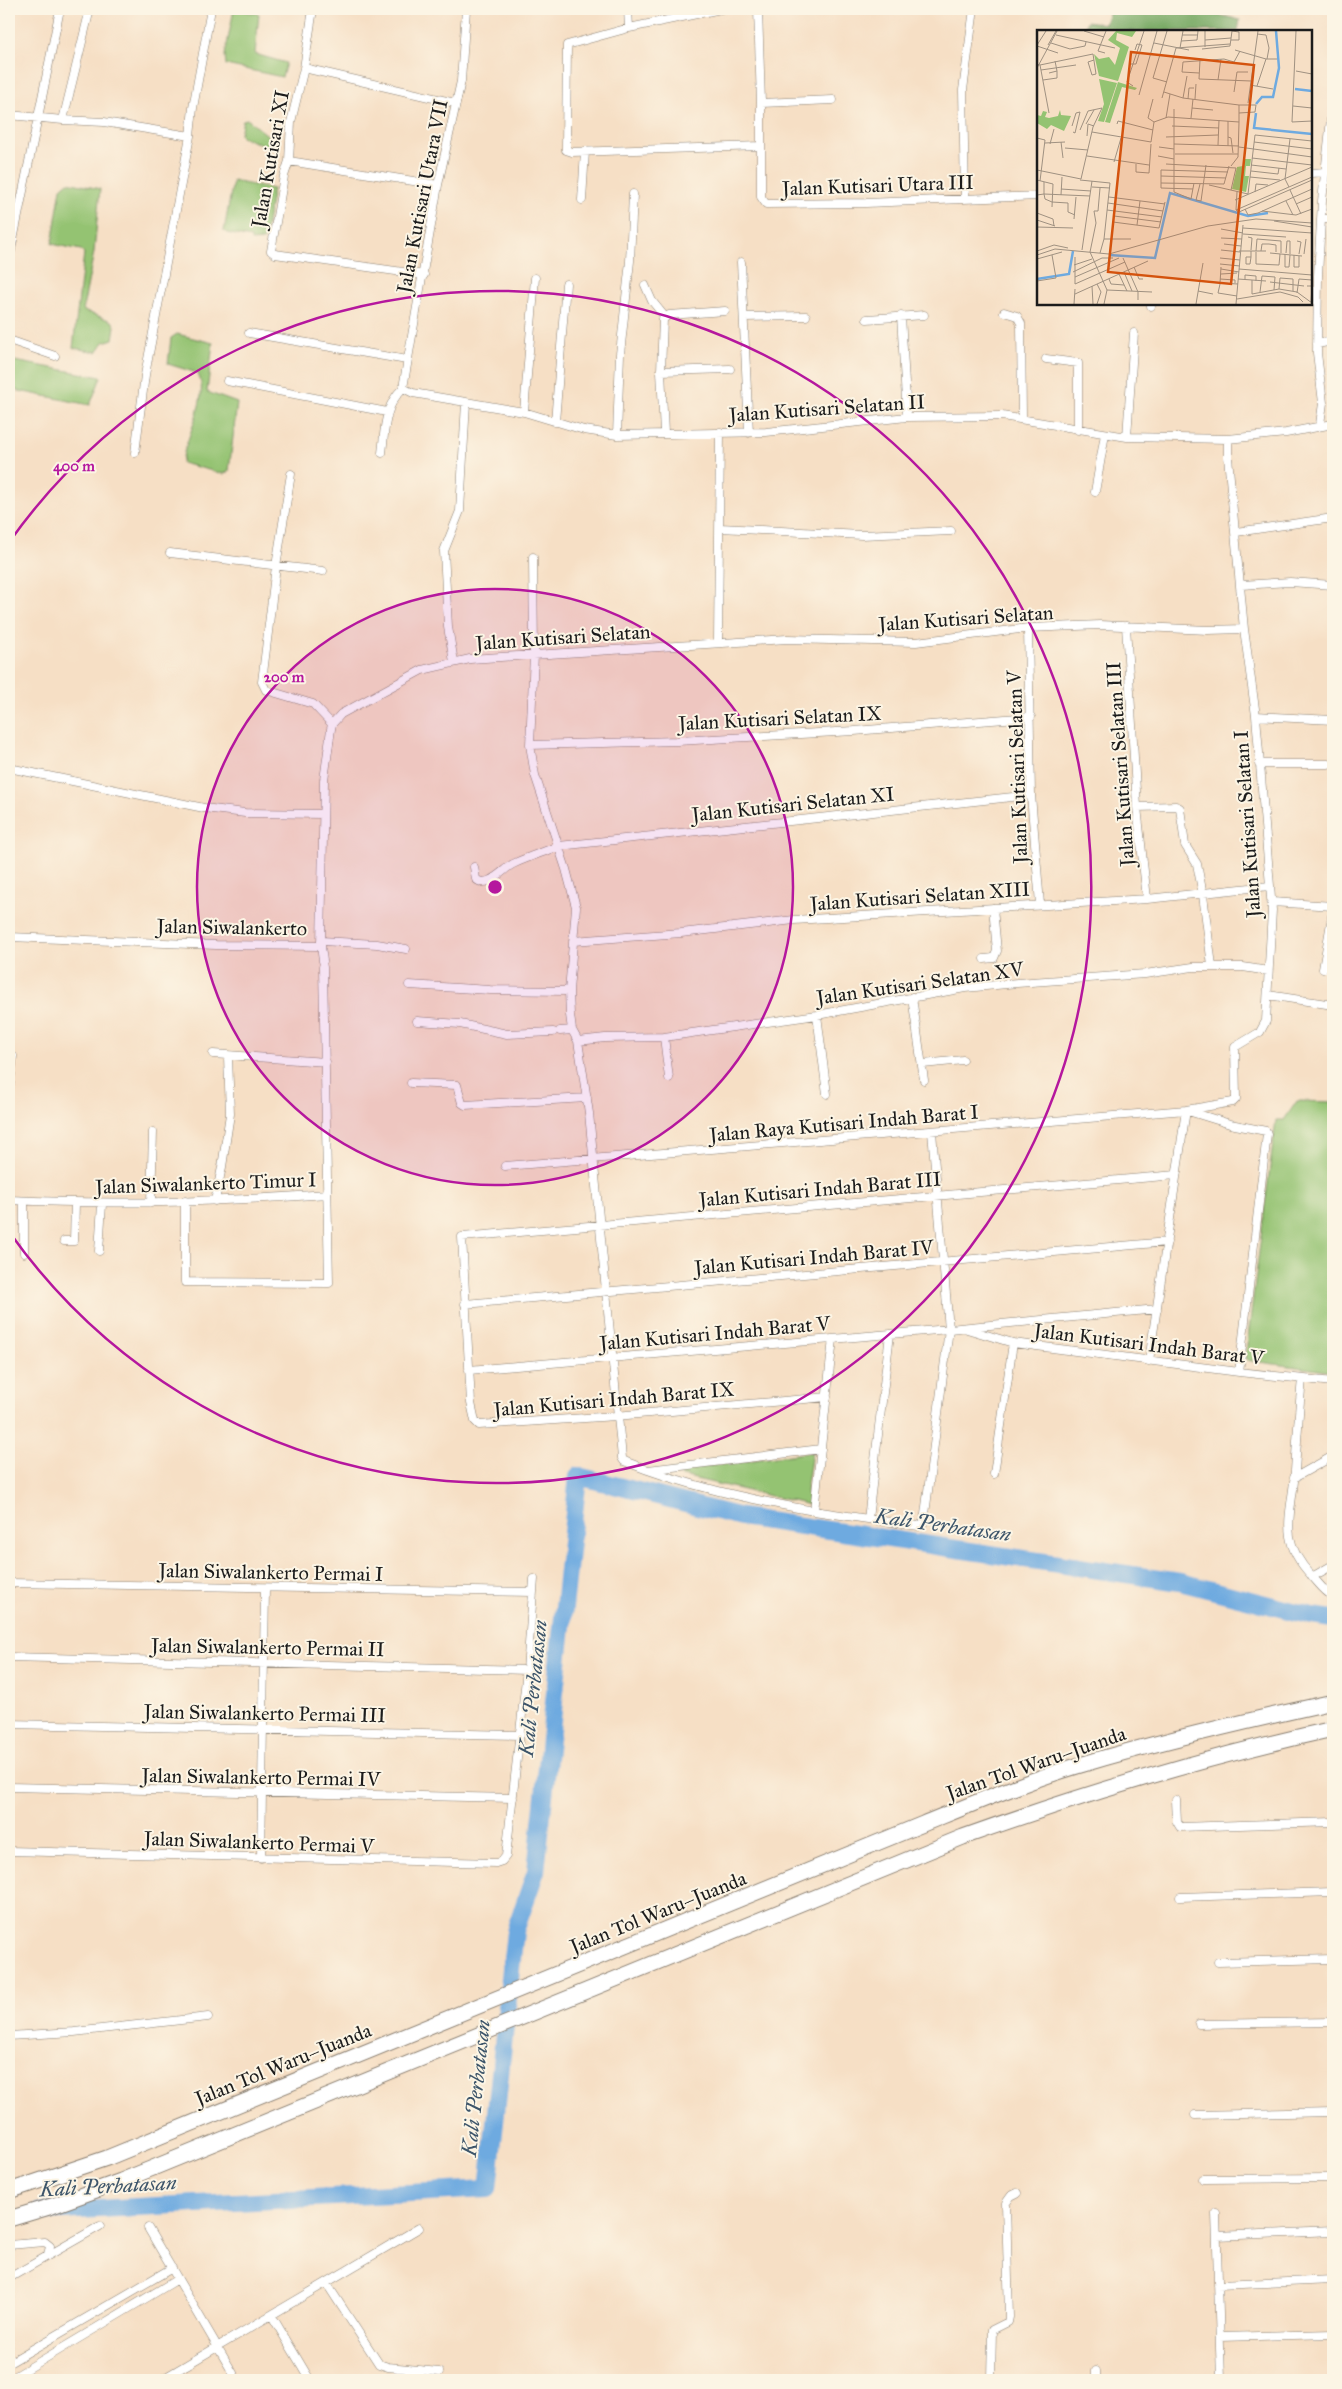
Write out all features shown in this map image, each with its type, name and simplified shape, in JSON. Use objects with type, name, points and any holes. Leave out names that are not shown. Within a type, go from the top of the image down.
[{"type":"highway","name":"Jalan Tol Waru–Juanda","points":[[9,2191],[107,2158],[1028,1783],[1086,1763],[1333,1702]]},
{"type":"highway","points":[[9,2219],[52,2206],[120,2181],[963,1837],[1066,1800],[1194,1762],[1333,1729]]},
{"type":"street","points":[[9,260],[60,9]]},
{"type":"street","points":[[63,120],[90,9]]},
{"type":"street","points":[[135,453],[145,375],[190,136],[193,108],[211,9]]},
{"type":"street","name":"Jalan Kutisari XI","points":[[313,9],[304,68],[291,122],[289,161],[270,247],[275,254],[424,275]]},
{"type":"street","name":"Jalan Kutisari Utara VII","points":[[402,388],[424,275],[438,185],[460,81],[466,9]]},
{"type":"street","points":[[628,9],[630,28]]},
{"type":"street","points":[[721,9],[630,28],[567,46],[565,147],[570,152],[586,152],[761,146]]},
{"type":"street","name":"Jalan Kutisari Utara III","points":[[758,9],[761,196],[766,204],[866,203],[1037,196]]},
{"type":"street","points":[[966,198],[963,90],[974,9]]},
{"type":"street","name":"Jalan Kutisari XI","points":[[304,68],[455,103]]},
{"type":"street","points":[[761,103],[834,100]]},
{"type":"street","points":[[1320,424],[1323,404],[1317,344],[1321,219],[1333,101]]},
{"type":"street","points":[[9,115],[104,122],[190,136]]},
{"type":"street","points":[[582,200],[586,152]]},
{"type":"street","points":[[289,161],[438,185]]},
{"type":"street","points":[[1312,174],[1325,172]]},
{"type":"street","points":[[617,435],[620,354],[630,261],[633,194]]},
{"type":"street","points":[[1321,219],[1333,219]]},
{"type":"street","points":[[741,262],[749,433]]},
{"type":"street","points":[[524,412],[535,278]]},
{"type":"street","points":[[555,422],[566,284]]},
{"type":"street","points":[[645,286],[652,301],[665,317]]},
{"type":"street","points":[[665,317],[724,311]]},
{"type":"street","points":[[1004,312],[1017,316],[1020,319],[1022,419]]},
{"type":"street","points":[[867,319],[924,315]]},
{"type":"street","points":[[744,317],[806,316]]},
{"type":"street","points":[[901,316],[907,417]]},
{"type":"street","points":[[664,433],[662,371],[663,321],[665,317]]},
{"type":"street","points":[[1127,437],[1134,333]]},
{"type":"street","points":[[248,334],[407,360]]},
{"type":"street","points":[[9,340],[55,356]]},
{"type":"street","points":[[1317,344],[1333,341]]},
{"type":"street","points":[[1046,359],[1078,363],[1078,430]]},
{"type":"street","points":[[662,371],[730,369]]},
{"type":"street","points":[[227,381],[386,412]]},
{"type":"street","points":[[382,453],[386,412],[402,388]]},
{"type":"street","name":"Jalan Kutisari Selatan II","points":[[402,388],[413,393],[524,412],[584,430],[617,435],[749,433],[907,417],[982,415],[1022,419],[1127,437],[1228,439]]},
{"type":"street","points":[[454,662],[448,627],[444,551],[460,511],[466,402]]},
{"type":"street","points":[[1244,629],[1228,457],[1228,439],[1312,429],[1320,424],[1333,424]]},
{"type":"street","points":[[718,643],[720,432]]},
{"type":"street","points":[[1095,492],[1105,434]]},
{"type":"street","points":[[291,474],[264,658],[264,686],[270,691],[313,704],[332,724]]},
{"type":"street","points":[[1236,532],[1333,518]]},
{"type":"street","points":[[720,528],[862,535],[951,531]]},
{"type":"street","points":[[170,553],[323,571]]},
{"type":"street","points":[[533,557],[534,654],[530,745],[537,782],[559,846],[576,907],[569,991],[572,1030],[578,1042],[589,1113],[616,1416],[623,1460],[679,1482],[732,1495],[814,1511],[917,1526],[924,1522],[949,1330],[932,1132]]},
{"type":"street","points":[[1240,585],[1290,582],[1333,585]]},
{"type":"street","name":"Jalan Kutisari Selatan","points":[[332,724],[342,714],[422,670],[470,659],[718,643],[817,639],[916,642],[1028,628],[1100,625],[1244,629]]},
{"type":"street","name":"Jalan Kutisari Selatan III","points":[[1126,626],[1137,807],[1147,899]]},
{"type":"street","name":"Jalan Kutisari Selatan V","points":[[1028,628],[1031,795],[1040,904]]},
{"type":"street","name":"Jalan Kutisari Selatan I","points":[[1186,1110],[1235,1101],[1235,1047],[1255,1036],[1263,1027],[1268,1011],[1272,902],[1269,886],[1256,716],[1244,629]]},
{"type":"street","points":[[1256,716],[1333,720]]},
{"type":"street","name":"Jalan Kutisari Selatan IX","points":[[530,745],[677,741],[834,732],[1031,717]]},
{"type":"street","name":"Jalan Siwalankerto","points":[[9,937],[216,944],[321,944],[323,814],[328,744],[332,724]]},
{"type":"street","points":[[1259,764],[1328,764]]},
{"type":"street","points":[[9,768],[153,797],[245,813],[323,814]]},
{"type":"street","name":"Jalan Kutisari Selatan XI","points":[[474,867],[476,880],[483,882],[496,878],[514,864],[559,846],[1031,795]]},
{"type":"street","points":[[1137,807],[1176,806],[1180,808],[1185,845],[1197,864],[1212,966]]},
{"type":"street","name":"Jalan Kutisari Selatan XIII","points":[[573,941],[681,933],[794,920],[1203,895],[1269,886]]},
{"type":"street","points":[[1272,902],[1333,906]]},
{"type":"street","points":[[984,959],[994,958],[997,951],[993,908]]},
{"type":"street","points":[[1323,969],[1333,911]]},
{"type":"street","points":[[321,944],[377,944],[406,948]]},
{"type":"street","name":"Jalan Siwalankerto Timur I","points":[[9,1200],[102,1204],[327,1194],[326,1062],[321,944]]},
{"type":"street","name":"Jalan Kutisari Selatan XV","points":[[578,1042],[605,1038],[664,1037],[817,1015],[912,997],[991,985],[1212,966],[1243,967],[1268,971]]},
{"type":"street","points":[[409,985],[490,990],[569,991]]},
{"type":"street","points":[[1268,995],[1333,1005]]},
{"type":"street","points":[[912,997],[924,1080]]},
{"type":"street","points":[[817,1015],[827,1094]]},
{"type":"street","points":[[417,1021],[460,1024],[507,1034],[572,1030]]},
{"type":"street","points":[[664,1037],[670,1078]]},
{"type":"street","points":[[213,1054],[326,1062]]},
{"type":"street","points":[[9,1090],[13,1056]]},
{"type":"street","points":[[215,1200],[230,1114],[228,1056]]},
{"type":"street","points":[[923,1064],[963,1060]]},
{"type":"street","points":[[411,1083],[457,1085],[462,1103],[465,1105],[587,1098]]},
{"type":"street","points":[[1149,1361],[1186,1110],[1230,1124],[1266,1131],[1239,1372]]},
{"type":"street","name":"Jalan Raya Kutisari Indah Barat I","points":[[505,1166],[1186,1110]]},
{"type":"street","points":[[151,1203],[153,1132]]},
{"type":"street","name":"Jalan Kutisari Indah Barat III","points":[[467,1235],[1176,1175]]},
{"type":"street","points":[[185,1201],[185,1283],[327,1284],[327,1194]]},
{"type":"street","points":[[24,1201],[24,1253]]},
{"type":"street","points":[[64,1241],[74,1241],[75,1203]]},
{"type":"street","points":[[99,1251],[102,1204]]},
{"type":"street","name":"Jalan Kutisari Indah Barat IX","points":[[467,1235],[462,1237],[461,1241],[469,1370],[473,1416],[479,1425],[616,1416],[827,1397]]},
{"type":"street","name":"Jalan Kutisari Indah Barat IV","points":[[465,1304],[1167,1242]]},
{"type":"street","name":"Jalan Kutisari Indah Barat V","points":[[469,1370],[949,1330],[1157,1309]]},
{"type":"street","name":"Jalan Kutisari Indah Barat V","points":[[963,1328],[1013,1343],[1333,1382]]},
{"type":"street","points":[[868,1519],[890,1334]]},
{"type":"street","points":[[814,1511],[833,1339]]},
{"type":"street","points":[[994,1474],[1013,1343]]},
{"type":"street","points":[[1302,1379],[1294,1478],[1287,1519],[1290,1542],[1299,1561],[1312,1577],[1333,1596]]},
{"type":"street","points":[[646,1470],[821,1449]]},
{"type":"street","points":[[1294,1478],[1333,1456]]},
{"type":"street","points":[[1312,1577],[1333,1565]]},
{"type":"street","points":[[514,1798],[534,1578]]},
{"type":"street","name":"Jalan Siwalankerto Permai I","points":[[9,1582],[533,1592]]},
{"type":"street","points":[[260,1858],[265,1588]]},
{"type":"street","name":"Jalan Siwalankerto Permai II","points":[[9,1657],[527,1670]]},
{"type":"street","name":"Jalan Siwalankerto Permai III","points":[[9,1724],[520,1735]]},
{"type":"street","name":"Jalan Siwalankerto Permai IV","points":[[9,1788],[514,1798]]},
{"type":"street","name":"Jalan Siwalankerto Permai V","points":[[9,1851],[496,1863],[502,1861],[506,1856],[514,1798]]},
{"type":"street","points":[[1176,1800],[1177,1822],[1180,1827],[1333,1822]]},
{"type":"street","points":[[1180,1897],[1333,1892]]},
{"type":"street","points":[[1218,1962],[1333,1959]]},
{"type":"street","points":[[9,2036],[208,2017]]},
{"type":"street","points":[[1198,2024],[1333,2022]]},
{"type":"street","points":[[1195,2115],[1333,2112]]},
{"type":"street","points":[[1203,2179],[1333,2178]]},
{"type":"street","points":[[991,2380],[992,2330],[1008,2322],[1009,2317],[1006,2202],[1017,2193]]},
{"type":"street","points":[[1216,2213],[1221,2380]]},
{"type":"street","points":[[9,2278],[100,2226]]},
{"type":"street","points":[[148,2228],[236,2380]]},
{"type":"street","points":[[167,2379],[419,2228]]},
{"type":"street","points":[[1217,2236],[1333,2231]]},
{"type":"street","points":[[9,2244],[45,2242],[50,2246],[48,2255]]},
{"type":"street","points":[[9,2363],[172,2268]]},
{"type":"street","points":[[9,2380],[178,2279]]},
{"type":"street","points":[[1218,2285],[1333,2280]]},
{"type":"street","points":[[145,2283],[152,2295]]},
{"type":"street","points":[[327,2284],[379,2364],[388,2367],[439,2372]]},
{"type":"street","points":[[272,2316],[310,2380]]},
{"type":"street","points":[[1220,2337],[1333,2334]]},
{"type":"street","points":[[1096,2371],[1096,2380]]},
{"type":"green space","points":[[234,9],[259,14],[255,54],[286,63],[282,77],[226,65],[225,55]]},
{"type":"green space","points":[[1110,9],[1192,11],[1240,20],[1238,30],[1084,30],[1087,21],[1105,24]]},
{"type":"green space","points":[[247,119],[275,141],[273,148],[241,137],[243,120]]},
{"type":"green space","points":[[233,181],[273,189],[264,240],[251,241],[251,238],[224,231]]},
{"type":"green space","points":[[68,182],[100,189],[94,252],[83,308],[84,311],[112,321],[115,326],[113,339],[104,342],[97,352],[73,348],[84,253],[81,250],[52,244],[61,188]]},
{"type":"green space","points":[[177,334],[213,343],[207,392],[237,403],[229,471],[224,474],[182,463],[196,417],[201,382],[197,373],[168,364],[171,338]]},
{"type":"green space","points":[[9,360],[101,377],[90,405],[9,389]]},
{"type":"green space","points":[[1297,1101],[1333,1102],[1333,1372],[1245,1360],[1276,1120],[1284,1120]]},
{"type":"green space","points":[[812,1452],[806,1491],[810,1505],[665,1472]]},
{"type":"waterway","name":"Kali Perbatasan","points":[[39,2212],[488,2189],[515,1931],[536,1871],[578,1476],[741,1517],[1180,1582],[1312,1616],[1333,1619]]}]
